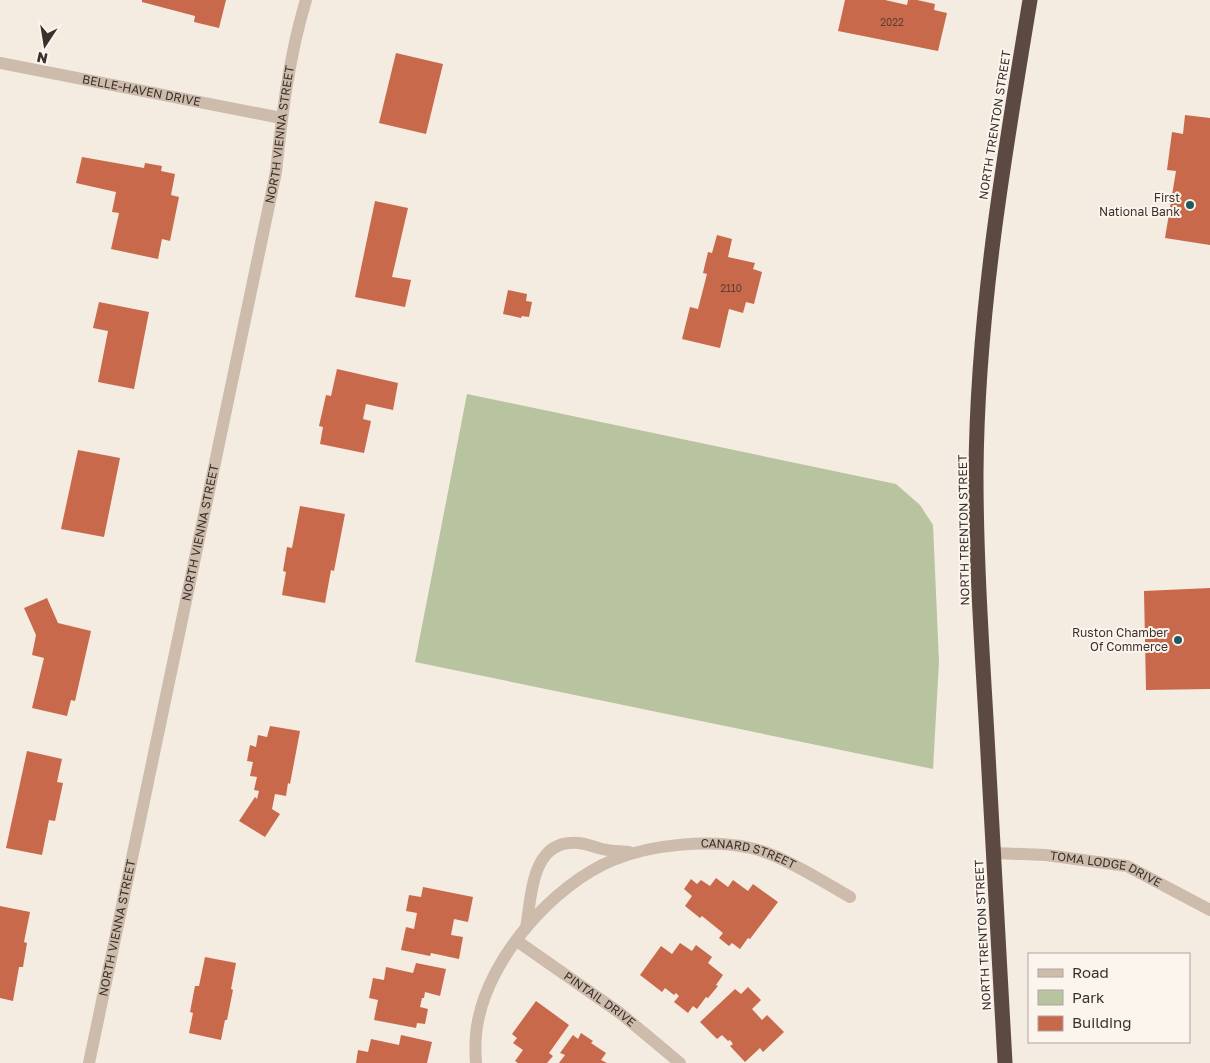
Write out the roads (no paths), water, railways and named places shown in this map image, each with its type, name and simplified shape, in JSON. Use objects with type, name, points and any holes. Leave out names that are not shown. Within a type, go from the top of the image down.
[{"type":"highway","name":"NORTH TRENTON STREET","points":[[1005,1063],[981,645],[976,475],[979,400],[990,258],[1008,130],[1030,0]]},
{"type":"street","name":"NORTH VIENNA STREET","points":[[89,1063],[276,172],[281,118],[297,35],[306,0]]},
{"type":"street","name":"BELLE-HAVEN DRIVE","points":[[0,63],[281,118]]},
{"type":"street","name":"CANARD STREET","points":[[526,928],[539,862],[551,849],[567,843],[579,843],[601,849],[637,852]]},
{"type":"street","name":"CANARD STREET","points":[[476,1063],[478,1020],[500,964],[526,928],[547,906],[578,881],[613,860],[637,852],[698,843],[752,848],[775,856],[850,897]]},
{"type":"street","name":"TOMA LODGE DRIVE","points":[[994,853],[1046,855],[1127,866],[1210,910]]},
{"type":"street","name":"PINTAIL DRIVE","points":[[517,941],[620,1013],[680,1063]]},
{"type":"place","name":"First National Bank","points":[[1190,205]]},
{"type":"place","name":"Ruston Chamber Of Commerce","points":[[1178,640]]}]
